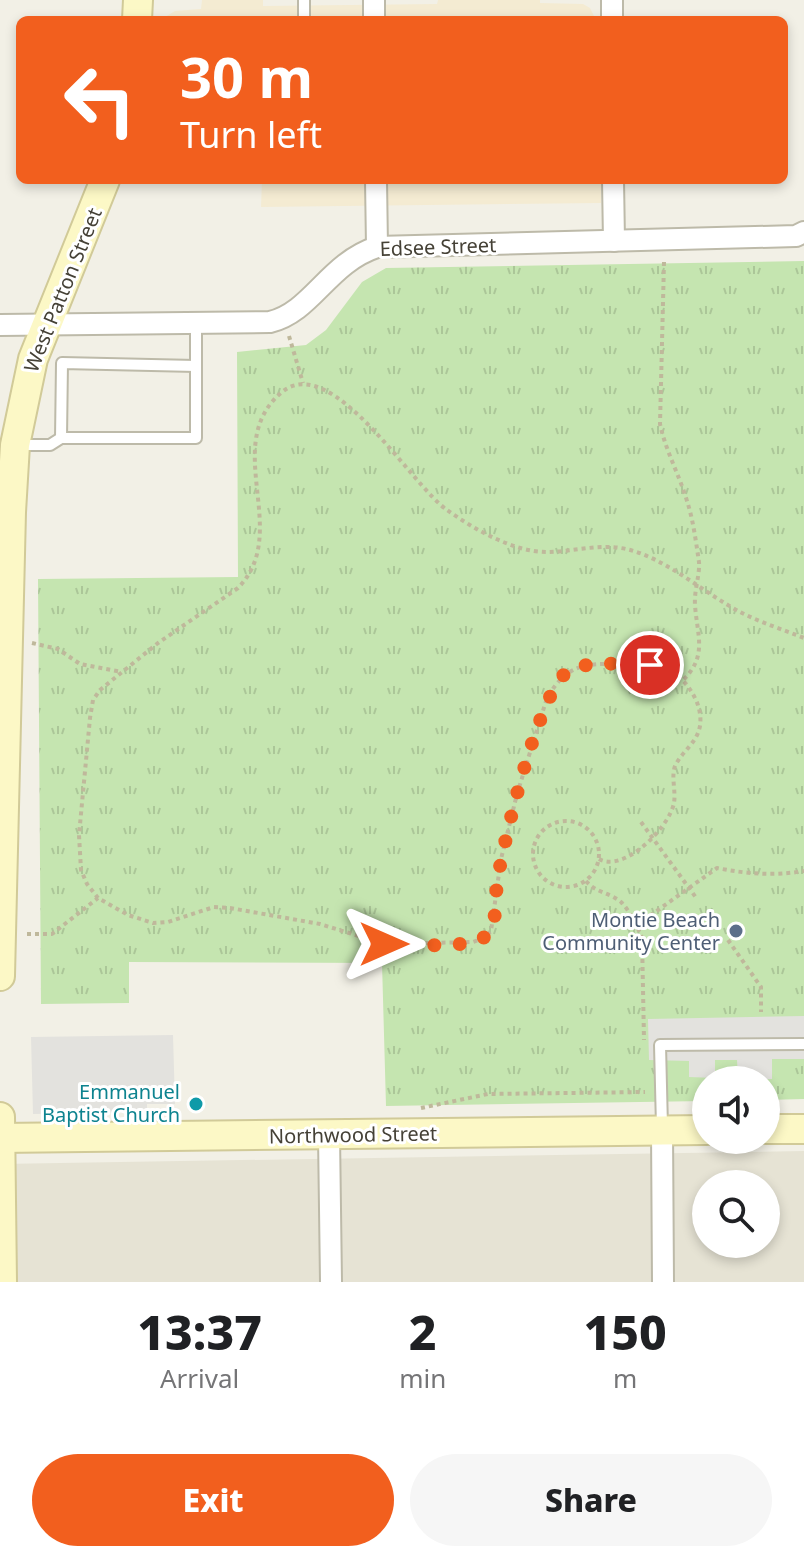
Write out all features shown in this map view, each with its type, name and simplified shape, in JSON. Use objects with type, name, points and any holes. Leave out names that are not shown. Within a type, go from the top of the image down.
[{"type":"street","name":"West Patton Street","points":[[0,976],[15,445],[24,391],[46,323],[103,184]]},
{"type":"street","points":[[376,184],[377,247]]},
{"type":"street","points":[[613,184],[614,241]]},
{"type":"street","name":"Edsee Street","points":[[284,319],[340,266],[358,253],[377,247],[796,236],[804,232]]},
{"type":"street","points":[[0,325],[255,323],[284,319]]},
{"type":"street","points":[[0,1117],[2,1282]]},
{"type":"street","points":[[780,1129],[804,1129]]},
{"type":"street","points":[[662,1130],[663,1282]]},
{"type":"street","name":"Northwood Street","points":[[0,1138],[692,1130]]},
{"type":"street","points":[[329,1135],[331,1282]]},
{"type":"lane","points":[[15,445],[50,445],[61,438],[196,438],[196,323]]},
{"type":"lane","points":[[61,438],[62,363],[196,366]]},
{"type":"lane","points":[[662,1130],[660,1045],[804,1044]]},
{"type":"path","points":[[664,262],[660,424],[666,451],[687,501],[699,566],[695,585],[699,653],[694,669],[683,680]]},
{"type":"path","points":[[284,319],[303,383]]},
{"type":"path","points":[[599,859],[608,864],[618,862],[653,837],[674,804],[675,767],[700,729],[698,705],[683,680],[670,671],[650,665],[579,667],[567,671],[555,684],[547,698],[517,794],[501,859],[491,931],[484,938],[456,944],[384,944],[320,924],[222,908],[200,910],[168,922],[153,923],[128,915],[98,898],[87,884],[79,860],[85,754],[93,700],[122,672],[249,577],[258,558],[260,530],[256,429],[265,410],[276,398],[286,389],[303,383],[316,387],[353,409],[365,419],[430,497],[491,535],[535,551],[625,549],[653,560],[742,613],[804,638]]},
{"type":"path","points":[[32,643],[58,649],[80,664],[122,672]]},
{"type":"path","points":[[574,821],[593,833],[599,859],[593,874],[586,881],[567,887],[549,881],[540,874],[535,863],[536,841],[551,824],[574,821]]},
{"type":"path","points":[[641,822],[697,899]]},
{"type":"path","points":[[637,925],[717,868],[777,875],[804,871]]},
{"type":"path","points":[[586,881],[593,890],[621,902],[637,925],[642,949],[645,1045]]},
{"type":"path","points":[[27,934],[52,934],[98,898]]},
{"type":"path","points":[[728,940],[761,987],[761,1012]]},
{"type":"path","points":[[591,951],[642,949]]},
{"type":"path","points":[[416,1109],[488,1094],[645,1092]]},
{"type":"shaded area","points":[[202,0],[263,0],[263,6],[540,0],[540,3],[583,4],[590,8],[594,16],[167,16],[175,11],[201,9]]},
{"type":"shaded area","points":[[262,184],[601,184],[601,203],[261,207]]},
{"type":"shaded area","points":[[804,1016],[804,1059],[772,1059],[772,1066],[737,1066],[737,1060],[715,1060],[715,1066],[692,1066],[692,1077],[689,1077],[689,1061],[649,1060],[648,1019]]},
{"type":"shaded area","points":[[173,1035],[175,1104],[147,1104],[147,1112],[33,1114],[31,1037]]},
{"type":"shaded area","points":[[780,1151],[804,1151],[804,1282],[0,1282],[0,1164],[780,1154]]},
{"type":"green space","points":[[804,261],[804,1099],[780,1100],[780,1066],[692,1066],[692,1101],[386,1106],[382,963],[129,962],[129,1003],[41,1004],[38,579],[238,577],[237,352],[306,345],[326,330],[362,282],[386,268]]},
{"type":"place","name":"Montie Beach Community Center","points":[[736,931]]},
{"type":"place","name":"Emmanuel Baptist Church","points":[[196,1104]]},
{"type":"route","points":[[384,944],[473,942],[491,931],[501,859],[517,794],[547,698],[555,684],[567,671],[579,667],[650,665]]}]
